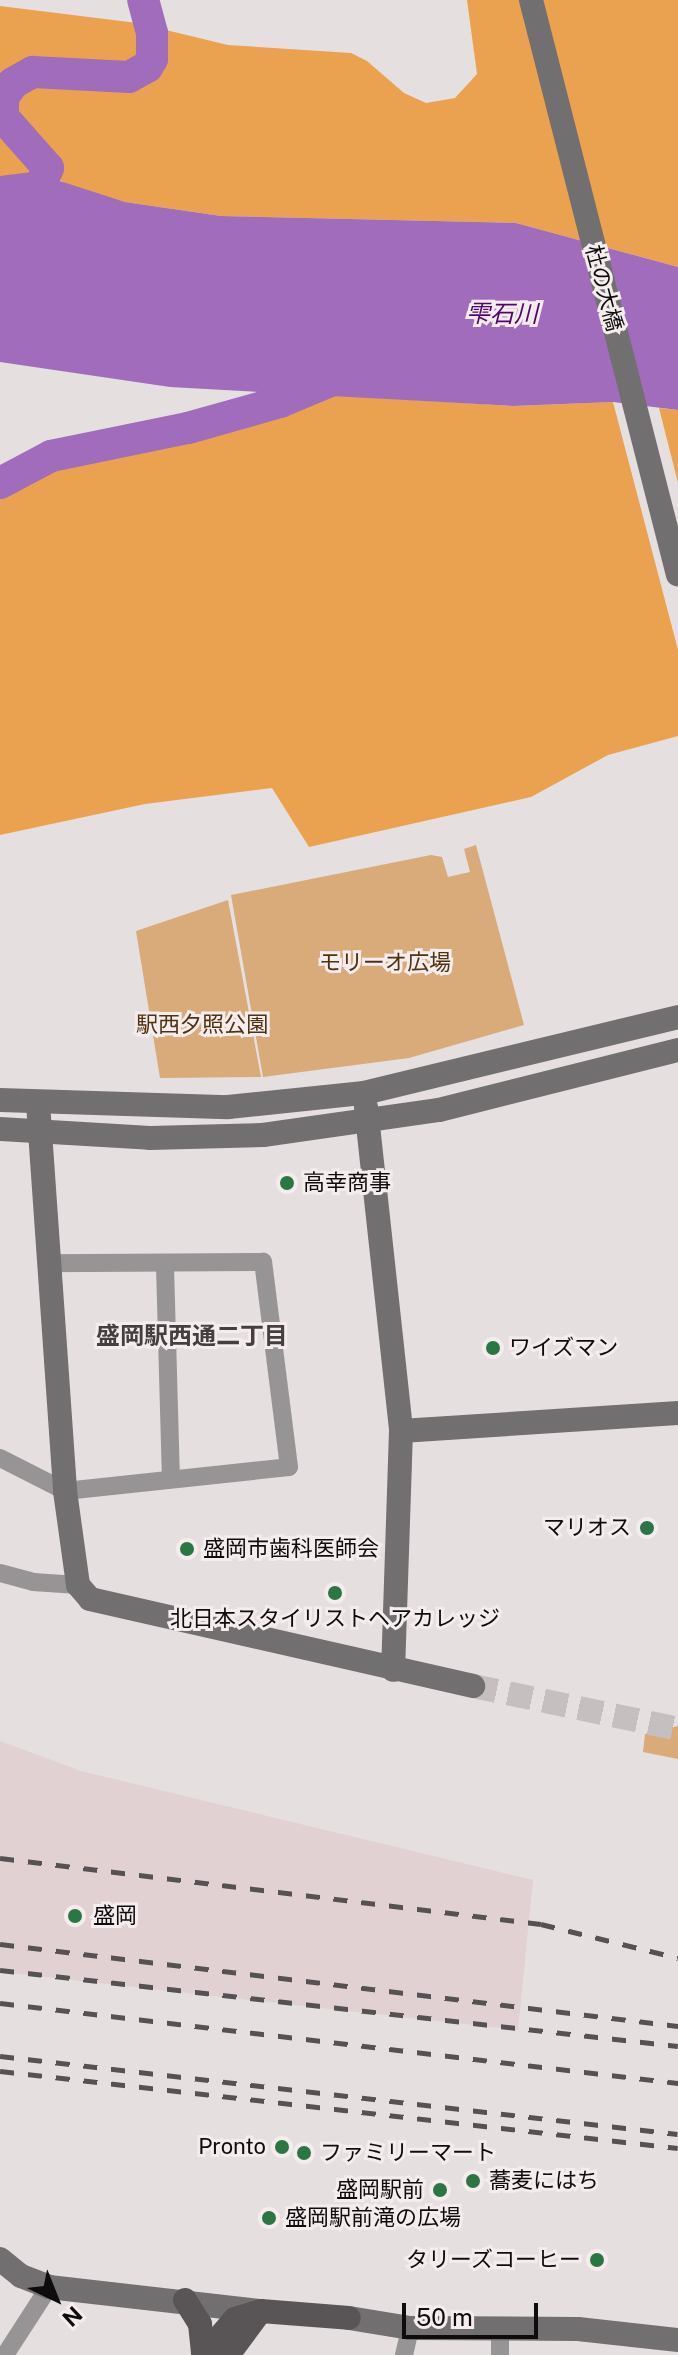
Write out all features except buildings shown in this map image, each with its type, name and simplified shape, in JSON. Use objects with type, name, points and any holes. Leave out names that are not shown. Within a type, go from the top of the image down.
[{"type":"main road","points":[[185,2300],[200,2324],[203,2355]]},
{"type":"main road","points":[[203,2355],[229,2330],[261,2311],[349,2318]]},
{"type":"street","name":"杜の大橋","points":[[531,0],[678,575]]},
{"type":"street","points":[[0,1100],[228,1107],[364,1093],[678,1017]]},
{"type":"street","points":[[0,1129],[150,1138],[263,1135],[439,1110],[678,1050]]},
{"type":"street","points":[[364,1093],[401,1431],[393,1670]]},
{"type":"street","points":[[38,1103],[65,1491],[78,1585],[90,1599],[473,1686]]},
{"type":"street","points":[[0,1458],[65,1491],[171,1477],[289,1467],[263,1262],[165,1266],[47,1263]]},
{"type":"street","points":[[165,1266],[171,1477]]},
{"type":"street","points":[[401,1431],[678,1413]]},
{"type":"street","points":[[0,1573],[78,1585]]},
{"type":"street","points":[[0,2259],[21,2276],[49,2287],[185,2300],[229,2330],[261,2311]]},
{"type":"street","points":[[5,2355],[49,2287]]},
{"type":"street","points":[[349,2318],[500,2344],[578,2329],[652,2347],[678,2340]]},
{"type":"street","points":[[404,2355],[410,2328]]},
{"type":"shaded area","points":[[467,0],[678,0],[678,267],[516,223],[221,216],[125,202],[73,188],[53,176],[0,176],[0,6],[137,23],[228,45],[351,53],[367,61],[404,93],[426,103],[455,98],[477,74]]},
{"type":"shaded area","points":[[310,394],[513,406],[613,402],[678,650],[678,736],[608,755],[531,797],[309,847],[272,788],[145,804],[0,835],[0,496],[67,462],[140,449]]},
{"type":"shaded area","points":[[659,408],[678,410],[678,483]]},
{"type":"shaded area","points":[[0,1741],[81,1771],[533,1880],[518,2030],[0,1972]]},
{"type":"green space","name":"モリーオ広場","points":[[476,845],[524,1025],[409,1058],[263,1077],[231,895],[431,855],[442,857],[448,877],[470,872],[464,849]]},
{"type":"green space","name":"駅西夕照公園","points":[[228,900],[261,1077],[160,1078],[136,931]]},
{"type":"green space","points":[[678,1726],[678,1759],[643,1752],[645,1734]]},
{"type":"water","name":"雫石川","points":[[32,172],[125,202],[221,216],[516,223],[678,267],[678,410],[613,402],[513,406],[170,387],[0,362],[0,176]]},
{"type":"waterway","points":[[29,212],[48,168],[3,117],[3,97],[13,83],[33,72],[129,77],[147,67],[152,59],[152,33],[143,0]]},
{"type":"waterway","name":"雫石川","points":[[0,483],[51,456],[188,428],[280,402],[340,377]]},
{"type":"tunnel","points":[[473,1686],[678,1729]]},
{"type":"railway","points":[[0,1858],[541,1924],[678,1958]]},
{"type":"railway","points":[[0,1944],[678,2026]]},
{"type":"railway","points":[[0,1970],[678,2046]]},
{"type":"railway","points":[[0,2003],[678,2083]]},
{"type":"railway","points":[[0,2056],[678,2134]]},
{"type":"railway","points":[[0,2071],[678,2148]]},
{"type":"place","name":"高幸商事","points":[[287,1183]]},
{"type":"place","name":"ワイズマン","points":[[493,1348]]},
{"type":"place","name":"マリオス","points":[[647,1528]]},
{"type":"place","name":"盛岡市歯科医師会","points":[[187,1549]]},
{"type":"place","name":"北日本スタイリストヘアカレッジ","points":[[335,1593]]},
{"type":"place","name":"盛岡","points":[[75,1916]]},
{"type":"place","name":"Pronto","points":[[282,2147]]},
{"type":"place","name":"ファミリーマート","points":[[304,2153]]},
{"type":"place","name":"蕎麦にはち","points":[[473,2181]]},
{"type":"place","name":"盛岡駅前","points":[[440,2190]]},
{"type":"place","name":"盛岡駅前滝の広場","points":[[269,2218]]},
{"type":"place","name":"タリーズコーヒー","points":[[597,2260]]},
{"type":"district","name":"盛岡駅西通二丁目","points":[[192,1336]]}]
